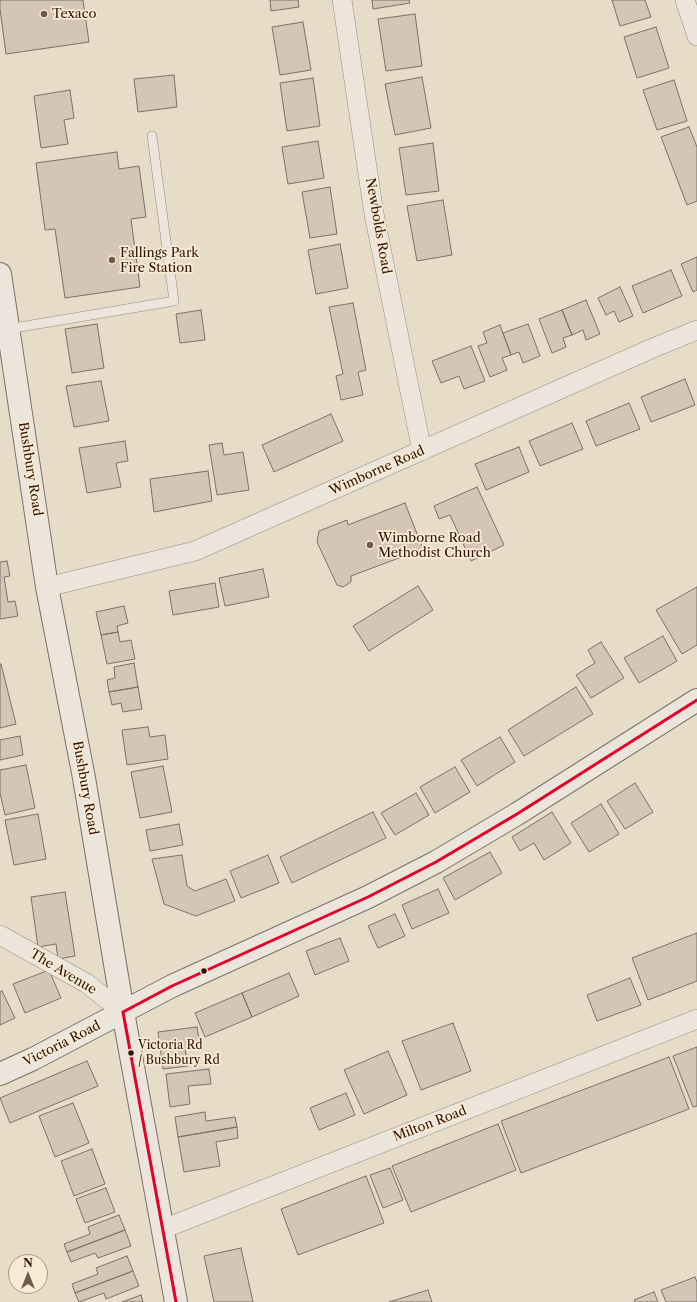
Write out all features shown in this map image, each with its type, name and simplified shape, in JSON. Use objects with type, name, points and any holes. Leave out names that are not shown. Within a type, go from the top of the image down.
[{"type":"street","name":"Newbolds Road","points":[[342,0],[374,214],[422,451]]},
{"type":"street","points":[[685,0],[697,36]]},
{"type":"street","name":"Bushbury Road","points":[[0,274],[47,587],[84,778],[123,1012],[176,1302]]},
{"type":"street","name":"Wimborne Road","points":[[47,587],[195,551],[653,348],[697,330]]},
{"type":"street","name":"Victoria Road","points":[[0,1074],[33,1059],[172,986],[368,897],[436,862],[517,814],[697,700]]},
{"type":"street","name":"The Avenue","points":[[0,935],[86,983],[123,1012]]},
{"type":"street","name":"Milton Road","points":[[163,1229],[697,1019]]},
{"type":"lane","points":[[8,329],[174,301],[152,136]]},
{"type":"building","points":[[0,0],[83,0],[89,42],[6,54]]},
{"type":"building","points":[[270,0],[298,0],[299,7],[271,11]]},
{"type":"building","points":[[372,0],[409,0],[410,3],[373,9]]},
{"type":"building","points":[[612,0],[645,0],[651,17],[620,26]]},
{"type":"building","points":[[415,14],[422,66],[386,71],[378,19]]},
{"type":"building","points":[[303,22],[311,70],[280,75],[272,27]]},
{"type":"building","points":[[656,27],[669,68],[637,78],[624,37]]},
{"type":"building","points":[[174,75],[177,107],[138,112],[134,79]]},
{"type":"building","points":[[422,77],[431,128],[395,135],[385,84]]},
{"type":"building","points":[[313,78],[320,126],[287,131],[280,83]]},
{"type":"building","points":[[674,80],[687,121],[657,130],[643,90]]},
{"type":"building","points":[[70,90],[74,118],[64,120],[68,144],[41,148],[34,96]]},
{"type":"building","points":[[689,127],[697,147],[697,201],[687,205],[661,137]]},
{"type":"building","points":[[318,141],[324,178],[288,184],[282,147]]},
{"type":"building","points":[[433,143],[439,191],[406,195],[399,148]]},
{"type":"building","points":[[117,152],[119,169],[139,166],[146,217],[131,219],[140,287],[65,298],[55,229],[45,230],[36,163]]},
{"type":"building","points":[[330,187],[337,234],[310,238],[302,192]]},
{"type":"building","points":[[443,200],[452,255],[417,261],[407,206]]},
{"type":"building","points":[[340,244],[348,288],[316,294],[308,250]]},
{"type":"building","points":[[697,257],[697,290],[693,292],[681,264]]},
{"type":"building","points":[[671,270],[682,296],[643,313],[632,286]]},
{"type":"building","points":[[620,287],[633,316],[619,322],[614,311],[606,315],[598,298]]},
{"type":"building","points":[[586,300],[600,334],[586,340],[583,330],[572,335],[562,310]]},
{"type":"building","points":[[353,303],[366,370],[358,372],[363,395],[341,400],[336,376],[343,374],[329,307]]},
{"type":"building","points":[[201,310],[205,340],[180,343],[176,314]]},
{"type":"building","points":[[562,310],[572,335],[563,338],[566,347],[552,353],[539,319]]},
{"type":"building","points":[[97,324],[104,368],[72,373],[65,329]]},
{"type":"building","points":[[528,324],[540,356],[523,363],[519,352],[511,355],[503,333]]},
{"type":"building","points":[[500,325],[511,355],[502,358],[507,370],[490,377],[478,346],[487,343],[483,332]]},
{"type":"building","points":[[471,346],[485,381],[464,389],[459,376],[441,383],[432,361]]},
{"type":"building","points":[[685,379],[695,405],[651,422],[641,397]]},
{"type":"building","points":[[101,381],[109,421],[74,427],[66,386]]},
{"type":"building","points":[[629,403],[640,429],[596,446],[586,421]]},
{"type":"building","points":[[331,414],[343,441],[274,472],[262,445]]},
{"type":"building","points":[[572,423],[583,449],[540,466],[529,441]]},
{"type":"building","points":[[125,441],[128,461],[116,463],[121,487],[87,493],[79,448]]},
{"type":"building","points":[[222,443],[224,455],[243,452],[249,490],[217,495],[209,445]]},
{"type":"building","points":[[519,447],[529,472],[486,490],[475,464]]},
{"type":"building","points":[[208,471],[212,501],[154,512],[150,479]]},
{"type":"building","points":[[477,487],[504,545],[471,561],[450,515],[439,519],[434,506]]},
{"type":"building","name":"Wimborne Road Methodist Church","points":[[405,503],[423,549],[351,576],[351,582],[343,587],[337,585],[317,542],[319,531],[347,520],[348,525]]},
{"type":"building","points":[[7,561],[10,576],[4,577],[8,602],[15,601],[18,616],[0,619],[0,562]]},
{"type":"building","points":[[263,569],[269,597],[225,606],[219,578]]},
{"type":"building","points":[[215,583],[219,607],[173,615],[169,591]]},
{"type":"building","points":[[418,586],[433,610],[369,651],[353,626]]},
{"type":"building","points":[[697,587],[697,645],[682,654],[656,610]]},
{"type":"building","points":[[124,606],[128,623],[117,626],[118,632],[101,635],[96,612]]},
{"type":"building","points":[[118,632],[120,642],[131,640],[135,659],[107,664],[101,635]]},
{"type":"building","points":[[663,636],[677,661],[639,683],[624,658]]},
{"type":"building","points":[[601,642],[624,678],[591,698],[576,675],[595,663],[588,650]]},
{"type":"building","points":[[134,663],[138,687],[109,692],[107,680],[115,678],[114,667]]},
{"type":"building","points":[[0,664],[16,724],[0,728]]},
{"type":"building","points":[[138,687],[142,709],[123,712],[121,703],[112,705],[109,692]]},
{"type":"building","points":[[576,687],[593,714],[524,756],[508,730]]},
{"type":"building","points":[[148,727],[150,737],[165,735],[168,759],[127,765],[122,730]]},
{"type":"building","points":[[20,736],[23,755],[0,760],[0,740]]},
{"type":"building","points":[[500,737],[515,762],[477,786],[461,760]]},
{"type":"building","points":[[26,765],[35,808],[5,815],[0,793],[0,770]]},
{"type":"building","points":[[163,766],[172,812],[140,818],[131,772]]},
{"type":"building","points":[[455,767],[470,792],[435,813],[420,787]]},
{"type":"building","points":[[635,783],[653,812],[625,829],[607,801]]},
{"type":"building","points":[[416,793],[429,815],[395,835],[381,813]]},
{"type":"building","points":[[601,804],[619,834],[589,852],[571,823]]},
{"type":"building","points":[[373,812],[386,838],[292,883],[280,857]]},
{"type":"building","points":[[552,812],[571,843],[544,860],[534,843],[520,851],[512,837]]},
{"type":"building","points":[[38,814],[46,859],[14,865],[5,820]]},
{"type":"building","points":[[179,824],[183,845],[150,851],[146,830]]},
{"type":"building","points":[[490,852],[502,873],[455,900],[443,878]]},
{"type":"building","points":[[182,855],[187,886],[195,891],[226,879],[235,901],[196,916],[164,904],[152,859]]},
{"type":"building","points":[[268,855],[279,883],[241,898],[230,871]]},
{"type":"building","points":[[438,889],[449,913],[412,929],[402,905]]},
{"type":"building","points":[[65,892],[75,956],[58,959],[56,944],[38,947],[31,897]]},
{"type":"building","points":[[395,914],[405,936],[378,948],[368,926]]},
{"type":"building","points":[[697,933],[697,981],[648,1000],[632,958]]},
{"type":"building","points":[[340,938],[349,961],[315,975],[306,951]]},
{"type":"building","points":[[49,970],[61,998],[25,1013],[13,984]]},
{"type":"building","points":[[289,973],[299,996],[252,1017],[242,993]]},
{"type":"building","points":[[630,978],[641,1005],[597,1021],[587,995]]},
{"type":"building","points":[[2,991],[15,1018],[0,1025],[0,992]]},
{"type":"building","points":[[242,993],[252,1017],[205,1037],[195,1013]]},
{"type":"building","points":[[453,1023],[471,1071],[421,1090],[402,1041]]},
{"type":"building","points":[[197,1027],[200,1046],[185,1048],[188,1066],[163,1069],[158,1032]]},
{"type":"building","points":[[697,1047],[697,1106],[693,1107],[673,1056]]},
{"type":"building","points":[[388,1051],[407,1095],[364,1114],[344,1070]]},
{"type":"building","points":[[669,1057],[689,1109],[521,1173],[501,1121]]},
{"type":"building","points":[[87,1061],[98,1086],[10,1123],[0,1098]]},
{"type":"building","points":[[209,1069],[211,1084],[188,1086],[190,1104],[170,1107],[166,1074]]},
{"type":"building","points":[[346,1093],[355,1115],[319,1130],[310,1108]]},
{"type":"building","points":[[73,1103],[89,1143],[55,1157],[39,1116]]},
{"type":"building","points":[[205,1112],[206,1121],[235,1117],[237,1127],[178,1137],[175,1117]]},
{"type":"building","points":[[498,1124],[516,1170],[411,1212],[392,1166]]},
{"type":"building","points":[[237,1127],[238,1138],[216,1142],[220,1166],[184,1172],[178,1137]]},
{"type":"building","points":[[92,1149],[105,1184],[74,1196],[61,1161]]},
{"type":"building","points":[[390,1168],[403,1200],[383,1208],[370,1175]]},
{"type":"building","points":[[366,1176],[384,1223],[298,1255],[281,1209]]},
{"type":"building","points":[[106,1188],[115,1212],[85,1223],[76,1199]]},
{"type":"building","points":[[119,1215],[125,1230],[67,1252],[64,1244],[90,1234],[88,1227]]},
{"type":"building","points":[[125,1230],[131,1246],[98,1258],[95,1253],[71,1262],[67,1252]]},
{"type":"building","points":[[241,1248],[253,1302],[214,1302],[204,1256]]},
{"type":"building","points":[[127,1256],[133,1271],[75,1293],[72,1284],[98,1274],[96,1268]]},
{"type":"building","points":[[133,1271],[139,1286],[106,1299],[104,1293],[79,1302],[75,1293]]},
{"type":"building","points":[[695,1277],[697,1282],[697,1302],[666,1302],[661,1290]]},
{"type":"building","points":[[428,1290],[432,1302],[389,1302]]},
{"type":"building","points":[[654,1292],[658,1302],[635,1302],[634,1300]]},
{"type":"building","points":[[141,1295],[143,1302],[122,1302]]},
{"type":"transit line","points":[[123,1012],[172,986],[368,897],[436,862],[517,814],[697,700]]},
{"type":"transit line","points":[[123,1012],[176,1302]]},
{"type":"place","name":"Texaco","points":[[44,14]]},
{"type":"place","name":"Fallings Park Fire Station","points":[[112,260]]},
{"type":"place","name":"Wimborne Road Methodist Church","points":[[370,545]]},
{"type":"place","name":"Victoria Rd / Bushbury Rd","points":[[131,1053]]}]
